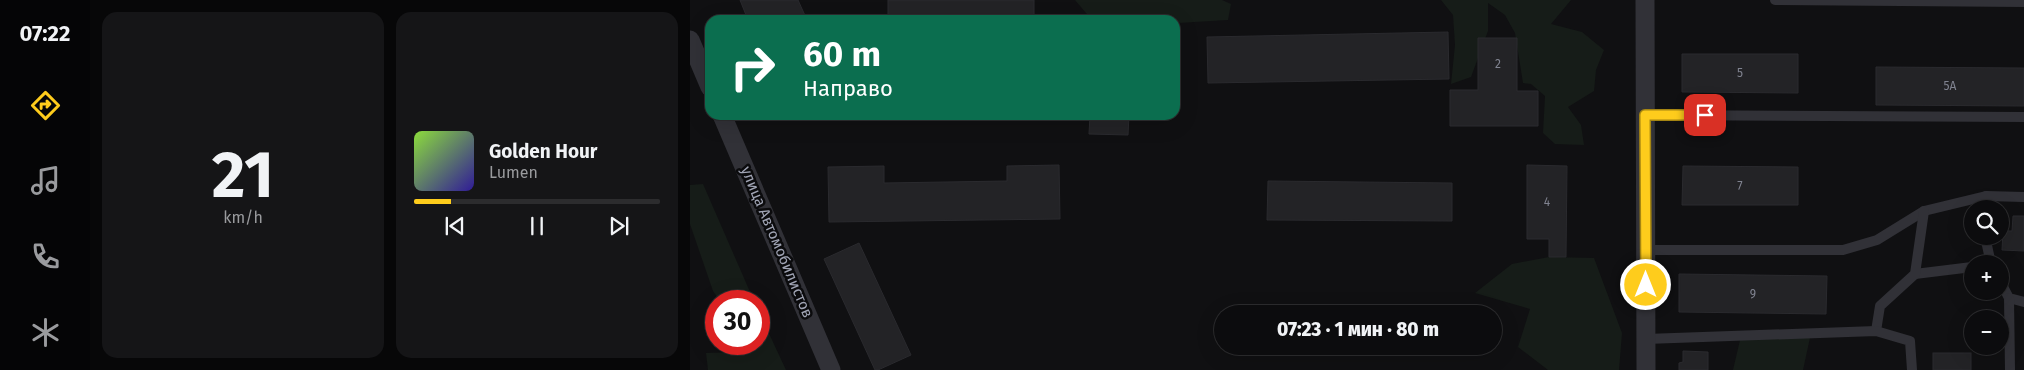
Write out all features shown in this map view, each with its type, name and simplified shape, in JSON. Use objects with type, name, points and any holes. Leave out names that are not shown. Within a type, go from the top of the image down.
[{"type":"street","points":[[1645,0],[1646,370]]},
{"type":"street","points":[[690,40],[705,75]]},
{"type":"street","name":"улица Автомобилистов","points":[[724,120],[832,370]]},
{"type":"lane","points":[[1775,0],[2024,2]]},
{"type":"lane","points":[[1645,115],[2024,117]]},
{"type":"lane","points":[[1646,250],[1843,250],[1878,240],[1924,211],[1986,196],[2024,196]]},
{"type":"lane","points":[[1986,196],[1986,200]]},
{"type":"lane","points":[[1915,274],[1924,211]]},
{"type":"lane","points":[[1876,331],[1880,306],[1915,274],[1964,268]]},
{"type":"lane","points":[[2010,370],[2009,298],[2024,302]]},
{"type":"lane","points":[[1646,339],[1876,331],[1910,341],[1912,370]]},
{"type":"shaded area","points":[[1075,0],[1222,0],[1231,4],[1228,20],[1180,23],[1180,15],[1088,15]]},
{"type":"shaded area","points":[[1441,0],[1571,0],[1551,24],[1582,32],[1604,50],[1596,70],[1594,91],[1568,107],[1581,125],[1584,145],[1555,144],[1543,133],[1545,96],[1531,84],[1523,83],[1515,33],[1505,15],[1488,3],[1488,31],[1471,77],[1451,84],[1455,45],[1453,15]]},
{"type":"shaded area","points":[[703,184],[749,290],[713,290],[690,224],[690,185]]},
{"type":"shaded area","points":[[1549,257],[1594,258],[1622,333],[1619,370],[1548,370],[1518,347],[1530,309],[1475,293],[1512,264]]},
{"type":"shaded area","points":[[1811,333],[1803,370],[1733,370],[1741,336]]},
{"type":"shaded area","points":[[770,336],[786,370],[708,370],[706,355],[770,355]]},
{"type":"building","points":[[740,0],[798,0],[805,15],[746,15]]},
{"type":"building","points":[[888,0],[1034,0],[1034,15],[888,15]]},
{"type":"building","points":[[1448,32],[1449,79],[1208,83],[1207,37]]},
{"type":"building","points":[[1478,38],[1517,38],[1517,91],[1538,91],[1538,126],[1450,126],[1450,90],[1478,90]]},
{"type":"building","points":[[1682,54],[1798,54],[1798,93],[1682,92]]},
{"type":"building","points":[[1876,67],[2024,68],[2024,106],[1876,105]]},
{"type":"building","points":[[1090,120],[1129,120],[1128,135],[1089,134]]},
{"type":"building","points":[[1059,165],[1060,219],[829,222],[828,167],[884,166],[884,183],[1007,181],[1007,166]]},
{"type":"building","points":[[1527,165],[1567,166],[1566,257],[1549,257],[1549,239],[1527,239]]},
{"type":"building","points":[[1683,166],[1798,167],[1798,205],[1682,205]]},
{"type":"building","points":[[1268,181],[1452,183],[1452,221],[1267,220]]},
{"type":"building","points":[[2013,216],[2024,216],[2024,251],[2002,250],[2002,245],[2009,245],[2009,231],[2012,231]]},
{"type":"building","points":[[859,243],[911,355],[878,370],[875,370],[824,259]]},
{"type":"building","points":[[1679,274],[1827,276],[1826,314],[1679,312]]},
{"type":"building","points":[[1683,351],[1708,352],[1708,370],[1679,370],[1679,363],[1683,362]]},
{"type":"building","points":[[1933,353],[1964,353],[1964,355],[1971,355],[1971,370],[1933,370]]},
{"type":"route","points":[[1646,285],[1645,115],[1705,115]]}]
